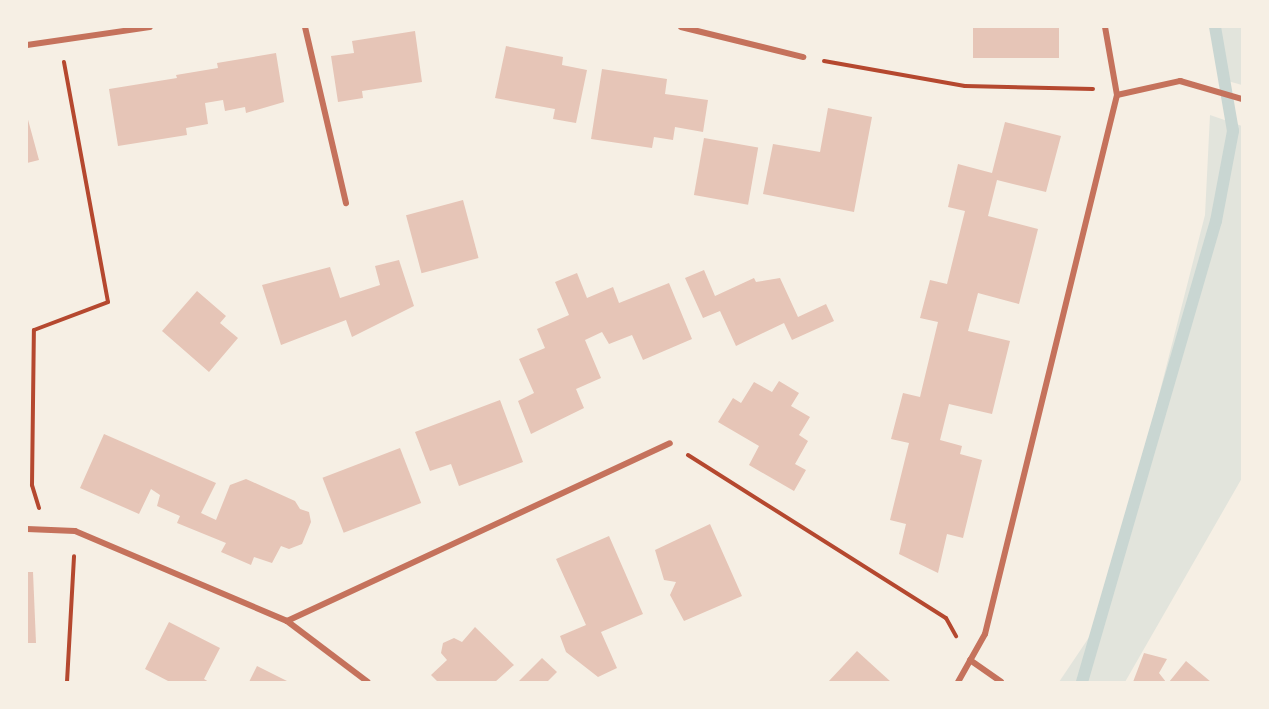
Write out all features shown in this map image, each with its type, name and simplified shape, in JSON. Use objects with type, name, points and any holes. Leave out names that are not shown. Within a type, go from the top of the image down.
[{"type":"street","points":[[27,45],[150,27]]},
{"type":"street","points":[[305,27],[346,203]]},
{"type":"street","points":[[681,27],[802,57]]},
{"type":"street","points":[[958,682],[985,633],[1117,95],[1105,27]]},
{"type":"street","points":[[1117,95],[1180,81],[1242,99]]},
{"type":"street","points":[[287,621],[670,443]]},
{"type":"street","points":[[27,530],[75,531],[287,621],[368,682]]},
{"type":"street","points":[[970,660],[1001,682]]},
{"type":"path","points":[[46,530],[32,485],[34,330],[108,302],[61,40]]},
{"type":"path","points":[[802,57],[965,86],[1101,89],[1117,95]]},
{"type":"path","points":[[670,443],[946,618],[970,660]]},
{"type":"path","points":[[67,682],[75,531]]},
{"type":"shaded area","points":[[1211,27],[1242,27],[1242,85],[1221,79]]},
{"type":"shaded area","points":[[1210,115],[1242,126],[1242,478],[1125,682],[1059,682],[1102,618],[1205,215]]},
{"type":"building","points":[[973,27],[1059,27],[1059,58],[973,58]]},
{"type":"building","points":[[415,31],[422,82],[362,91],[363,98],[338,102],[331,56],[354,53],[352,41]]},
{"type":"building","points":[[506,46],[563,57],[562,65],[587,70],[576,123],[553,119],[555,109],[495,98]]},
{"type":"building","points":[[276,53],[284,102],[246,113],[245,107],[225,111],[223,100],[205,103],[208,124],[186,128],[187,135],[118,146],[109,89],[177,78],[176,75],[218,68],[217,63]]},
{"type":"building","points":[[602,69],[667,79],[665,94],[708,100],[703,132],[675,127],[673,140],[654,137],[652,148],[591,139]]},
{"type":"building","points":[[828,108],[872,117],[854,212],[763,194],[773,144],[820,152]]},
{"type":"building","points":[[27,116],[39,160],[27,163]]},
{"type":"building","points":[[1005,122],[1061,136],[1046,192],[997,180],[988,216],[1038,229],[1019,304],[978,293],[968,331],[1010,341],[992,414],[949,404],[940,440],[962,446],[960,454],[982,460],[963,538],[947,534],[938,573],[899,554],[906,524],[890,520],[909,443],[891,439],[903,393],[920,397],[938,322],[920,318],[930,280],[947,284],[965,211],[948,207],[958,164],[992,173]]},
{"type":"building","points":[[704,138],[758,148],[748,205],[694,195]]},
{"type":"building","points":[[463,200],[479,258],[422,273],[406,215]]},
{"type":"building","points":[[399,260],[414,306],[352,337],[346,320],[281,345],[262,285],[330,267],[340,298],[380,285],[375,266]]},
{"type":"building","points":[[704,270],[715,296],[754,278],[756,282],[780,278],[798,317],[826,304],[834,321],[792,340],[784,323],[736,346],[720,311],[703,318],[685,278]]},
{"type":"building","points":[[577,273],[587,298],[613,287],[619,303],[669,283],[692,339],[643,360],[632,335],[609,344],[602,332],[585,340],[601,378],[576,389],[584,408],[531,434],[518,401],[534,393],[519,359],[545,348],[537,329],[569,315],[555,282]]},
{"type":"building","points":[[197,291],[226,316],[220,323],[238,338],[209,372],[162,331]]},
{"type":"building","points":[[779,381],[799,393],[791,406],[810,417],[799,435],[808,441],[795,464],[806,470],[794,491],[749,465],[759,446],[718,422],[733,398],[741,403],[754,382],[772,392]]},
{"type":"building","points":[[500,400],[523,462],[459,486],[451,464],[430,471],[415,432]]},
{"type":"building","points":[[104,434],[216,483],[201,513],[216,520],[230,485],[246,479],[295,501],[300,509],[309,512],[311,522],[302,544],[289,549],[281,546],[272,563],[254,557],[251,565],[221,552],[226,543],[177,523],[180,516],[157,506],[160,495],[151,489],[139,514],[80,488]]},
{"type":"building","points":[[400,448],[421,503],[344,533],[323,478]]},
{"type":"building","points":[[710,524],[742,596],[684,621],[670,595],[676,582],[664,580],[655,550]]},
{"type":"building","points":[[609,536],[643,614],[601,632],[617,668],[598,677],[566,652],[560,636],[586,625],[556,559]]},
{"type":"building","points":[[27,572],[33,572],[36,643],[27,643]]},
{"type":"building","points":[[169,622],[220,648],[204,679],[209,682],[170,682],[145,669]]},
{"type":"building","points":[[475,627],[514,665],[495,682],[438,682],[431,675],[447,660],[441,653],[443,643],[454,638],[462,642]]},
{"type":"building","points":[[857,651],[891,682],[828,682]]},
{"type":"building","points":[[1144,653],[1167,659],[1159,673],[1166,682],[1133,682]]},
{"type":"building","points":[[542,658],[557,672],[547,682],[518,682]]},
{"type":"building","points":[[1186,661],[1211,682],[1169,682]]},
{"type":"building","points":[[257,666],[289,682],[249,682]]},
{"type":"waterway","points":[[1082,682],[1216,221],[1233,131],[1215,27]]}]
